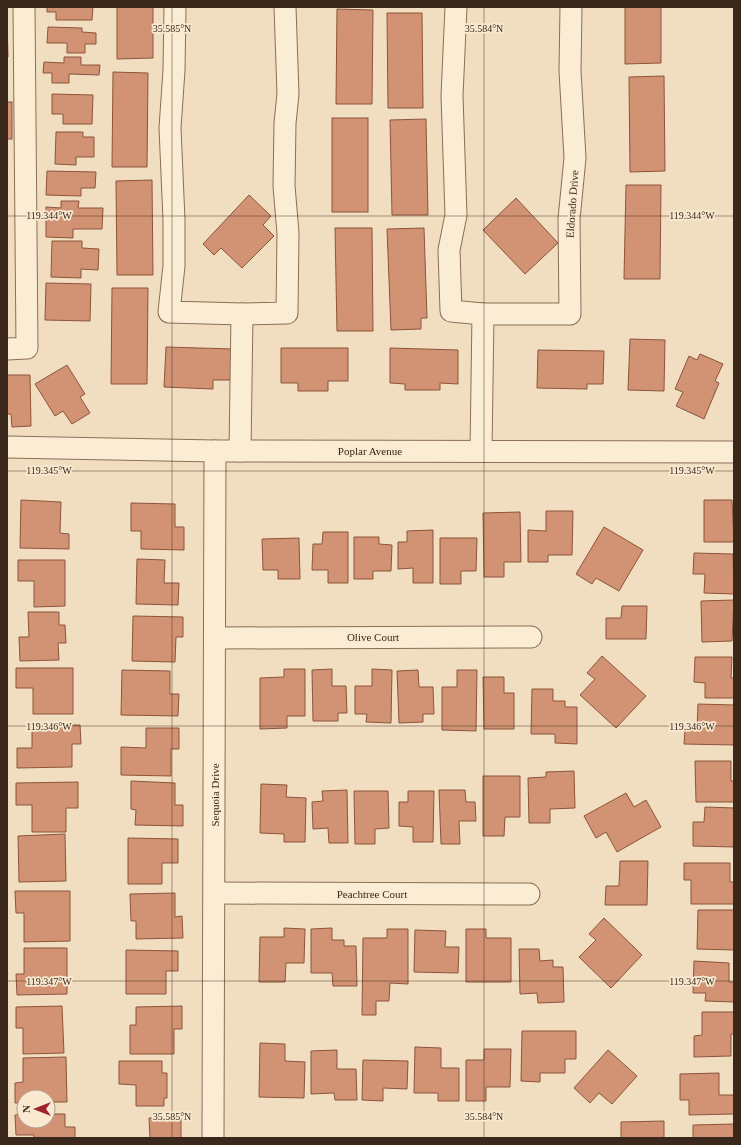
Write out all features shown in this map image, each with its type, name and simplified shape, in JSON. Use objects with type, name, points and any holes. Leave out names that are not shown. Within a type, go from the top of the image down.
[{"type":"street","points":[[7,349],[27,348],[16,152],[24,7]]},
{"type":"street","points":[[175,7],[170,128],[174,220],[174,266],[169,312],[242,314],[287,313],[288,233],[284,186],[285,122],[288,94],[285,7]]},
{"type":"street","name":"Eldorado Drive","points":[[456,7],[452,96],[456,215],[449,250],[451,311],[483,314],[570,314],[569,219],[575,158],[570,71],[571,7]]},
{"type":"street","points":[[240,451],[242,314]]},
{"type":"street","points":[[481,451],[483,314]]},
{"type":"street","name":"Poplar Avenue","points":[[7,447],[216,451],[734,452]]},
{"type":"street","name":"Sequoia Drive","points":[[213,1138],[216,451]]},
{"type":"street","name":"Olive Court","points":[[216,638],[531,637]]},
{"type":"street","name":"Peachtree Court","points":[[214,893],[529,894]]},
{"type":"building","points":[[47,7],[93,7],[92,20],[56,20],[56,12],[47,12]]},
{"type":"building","points":[[117,7],[153,7],[153,58],[117,59]]},
{"type":"building","points":[[625,7],[661,7],[661,63],[625,64]]},
{"type":"building","points":[[337,9],[373,10],[372,104],[336,104]]},
{"type":"building","points":[[387,13],[422,13],[423,108],[388,108]]},
{"type":"building","points":[[7,20],[8,57],[7,57]]},
{"type":"building","points":[[48,27],[82,28],[82,32],[96,33],[96,44],[85,44],[85,53],[67,53],[67,43],[47,43]]},
{"type":"building","points":[[64,57],[81,57],[81,65],[100,65],[99,75],[69,74],[69,83],[52,83],[52,73],[43,73],[44,62],[64,63]]},
{"type":"building","points":[[113,72],[148,73],[147,167],[112,167]]},
{"type":"building","points":[[664,76],[665,171],[630,172],[629,77]]},
{"type":"building","points":[[52,94],[93,95],[92,124],[63,124],[63,114],[52,114]]},
{"type":"building","points":[[7,102],[12,102],[12,139],[7,139]]},
{"type":"building","points":[[332,118],[368,118],[368,212],[332,212]]},
{"type":"building","points":[[426,119],[428,215],[392,215],[390,120]]},
{"type":"building","points":[[56,132],[83,132],[83,137],[94,137],[94,157],[76,157],[76,165],[55,164]]},
{"type":"building","points":[[47,171],[96,172],[95,188],[81,188],[81,196],[46,195]]},
{"type":"building","points":[[152,180],[153,275],[117,275],[116,181]]},
{"type":"building","points":[[626,185],[661,185],[660,279],[624,279]]},
{"type":"building","points":[[249,195],[271,216],[263,225],[274,236],[242,268],[221,248],[214,255],[203,244]]},
{"type":"building","points":[[516,198],[558,243],[525,274],[483,230]]},
{"type":"building","points":[[61,201],[79,201],[78,208],[103,208],[102,229],[73,229],[73,238],[46,237],[46,207],[61,208]]},
{"type":"building","points":[[335,228],[372,228],[373,331],[337,331]]},
{"type":"building","points":[[424,228],[427,318],[421,318],[421,329],[391,330],[387,229]]},
{"type":"building","points":[[52,241],[82,241],[82,248],[99,249],[98,270],[81,269],[81,278],[51,277]]},
{"type":"building","points":[[46,283],[91,284],[90,321],[45,320]]},
{"type":"building","points":[[112,288],[148,288],[147,384],[111,384]]},
{"type":"building","points":[[630,339],[665,340],[664,391],[628,390]]},
{"type":"building","points":[[166,347],[233,349],[232,380],[213,380],[213,389],[164,387]]},
{"type":"building","points":[[281,348],[348,348],[348,381],[328,381],[328,391],[298,391],[298,383],[281,383]]},
{"type":"building","points":[[390,348],[458,350],[458,384],[440,383],[440,390],[405,390],[405,384],[390,383]]},
{"type":"building","points":[[538,350],[604,351],[603,384],[587,384],[587,389],[537,388]]},
{"type":"building","points":[[700,354],[723,364],[715,381],[719,383],[704,419],[676,406],[683,392],[675,389],[689,356],[697,360]]},
{"type":"building","points":[[67,365],[85,394],[80,397],[90,413],[72,424],[63,411],[55,416],[35,384]]},
{"type":"building","points":[[7,375],[30,375],[31,426],[12,427],[11,414],[7,414]]},
{"type":"building","points":[[21,500],[61,502],[60,533],[69,534],[69,549],[20,548]]},
{"type":"building","points":[[704,500],[732,500],[734,542],[704,542]]},
{"type":"building","points":[[131,503],[175,504],[175,527],[184,527],[184,550],[141,549],[141,531],[131,531]]},
{"type":"building","points":[[546,511],[573,511],[572,555],[548,555],[548,562],[528,562],[528,530],[546,531]]},
{"type":"building","points":[[520,512],[521,562],[504,562],[504,577],[484,577],[483,513]]},
{"type":"building","points":[[604,527],[643,550],[619,591],[596,578],[592,584],[576,574]]},
{"type":"building","points":[[433,530],[433,583],[413,583],[413,568],[398,569],[398,542],[407,542],[407,531]]},
{"type":"building","points":[[323,532],[348,532],[348,583],[328,583],[328,570],[312,570],[313,544],[322,544]]},
{"type":"building","points":[[354,537],[379,537],[379,544],[392,545],[391,571],[373,571],[373,579],[354,579]]},
{"type":"building","points":[[299,538],[300,579],[278,579],[278,570],[263,570],[262,539]]},
{"type":"building","points":[[440,538],[477,538],[476,571],[461,571],[461,584],[440,584]]},
{"type":"building","points":[[694,553],[733,554],[734,594],[704,593],[705,574],[693,574]]},
{"type":"building","points":[[137,559],[165,560],[164,583],[179,583],[178,605],[136,604]]},
{"type":"building","points":[[18,560],[65,560],[65,606],[34,607],[34,581],[18,581]]},
{"type":"building","points":[[734,600],[732,641],[702,642],[701,601]]},
{"type":"building","points":[[622,606],[647,606],[646,639],[606,639],[606,618],[621,618]]},
{"type":"building","points":[[28,612],[59,612],[59,625],[65,625],[66,643],[58,643],[59,660],[20,661],[19,637],[29,637]]},
{"type":"building","points":[[133,616],[183,617],[183,637],[176,637],[175,662],[132,661]]},
{"type":"building","points":[[602,656],[646,696],[616,728],[580,695],[595,679],[587,673]]},
{"type":"building","points":[[695,657],[732,657],[731,678],[734,678],[734,698],[705,698],[705,683],[694,682]]},
{"type":"building","points":[[16,668],[73,668],[73,714],[33,714],[33,688],[16,688]]},
{"type":"building","points":[[284,669],[305,669],[305,716],[287,716],[287,728],[260,729],[260,678],[284,677]]},
{"type":"building","points":[[332,669],[332,686],[346,686],[347,713],[338,713],[338,721],[313,721],[312,670]]},
{"type":"building","points":[[372,669],[392,670],[391,723],[366,722],[367,714],[355,714],[355,686],[372,686]]},
{"type":"building","points":[[122,670],[170,671],[170,694],[179,694],[178,716],[121,715]]},
{"type":"building","points":[[418,670],[419,687],[433,687],[434,714],[423,714],[423,722],[399,723],[397,671]]},
{"type":"building","points":[[457,670],[477,670],[476,731],[442,730],[442,687],[457,687]]},
{"type":"building","points":[[483,677],[504,677],[504,693],[514,693],[514,729],[484,729]]},
{"type":"building","points":[[532,689],[553,689],[553,701],[565,701],[565,707],[577,707],[577,744],[555,743],[555,734],[531,734]]},
{"type":"building","points":[[698,704],[734,705],[734,745],[684,744],[685,730],[697,730]]},
{"type":"building","points":[[32,725],[80,725],[81,744],[72,744],[72,767],[17,768],[17,748],[32,748]]},
{"type":"building","points":[[146,728],[179,728],[179,749],[171,749],[171,776],[121,775],[121,747],[146,748]]},
{"type":"building","points":[[695,761],[731,761],[731,781],[734,781],[734,802],[696,802]]},
{"type":"building","points":[[574,771],[575,808],[550,809],[550,823],[529,823],[528,778],[546,777],[546,772]]},
{"type":"building","points":[[483,776],[520,776],[520,817],[505,817],[504,836],[483,836]]},
{"type":"building","points":[[131,781],[175,783],[175,805],[183,805],[183,826],[135,825],[136,810],[131,809]]},
{"type":"building","points":[[78,782],[78,808],[66,808],[66,832],[32,832],[32,805],[16,805],[16,783]]},
{"type":"building","points":[[261,784],[287,785],[286,797],[306,798],[305,842],[284,842],[284,834],[260,833]]},
{"type":"building","points":[[347,790],[348,843],[329,843],[328,828],[313,829],[312,802],[323,801],[322,791]]},
{"type":"building","points":[[439,790],[465,790],[466,802],[475,802],[476,821],[459,821],[460,844],[441,844]]},
{"type":"building","points":[[354,791],[388,791],[389,828],[375,829],[375,844],[355,844]]},
{"type":"building","points":[[408,791],[434,791],[433,842],[413,842],[413,827],[399,826],[399,802],[408,802]]},
{"type":"building","points":[[626,793],[634,807],[646,800],[661,827],[617,852],[606,832],[596,838],[584,816]]},
{"type":"building","points":[[705,807],[734,808],[734,847],[693,846],[693,822],[704,822]]},
{"type":"building","points":[[65,834],[66,881],[19,882],[18,836]]},
{"type":"building","points":[[128,838],[178,839],[178,863],[162,863],[162,884],[128,884]]},
{"type":"building","points":[[620,861],[648,861],[647,905],[605,905],[606,886],[619,886]]},
{"type":"building","points":[[684,863],[730,863],[730,882],[734,882],[734,904],[691,904],[691,880],[684,880]]},
{"type":"building","points":[[15,891],[70,891],[70,941],[24,942],[24,913],[16,913]]},
{"type":"building","points":[[175,893],[175,917],[182,916],[183,938],[136,939],[136,921],[131,921],[130,894]]},
{"type":"building","points":[[698,910],[734,910],[734,950],[697,949]]},
{"type":"building","points":[[604,918],[642,955],[611,988],[579,957],[596,940],[589,934]]},
{"type":"building","points":[[284,928],[305,929],[304,963],[286,963],[285,982],[259,982],[260,937],[284,937]]},
{"type":"building","points":[[332,928],[332,940],[344,940],[344,946],[356,946],[357,986],[333,986],[332,973],[311,973],[311,929]]},
{"type":"building","points":[[387,929],[408,929],[408,984],[390,983],[389,1001],[376,1001],[376,1015],[362,1015],[363,938],[387,938]]},
{"type":"building","points":[[466,929],[486,929],[486,938],[511,938],[511,982],[466,982]]},
{"type":"building","points":[[415,930],[446,931],[445,947],[459,947],[458,973],[414,972]]},
{"type":"building","points":[[24,948],[67,948],[67,994],[17,995],[16,974],[24,974]]},
{"type":"building","points":[[519,949],[539,949],[540,961],[553,960],[553,967],[563,967],[564,1002],[538,1003],[537,993],[520,994]]},
{"type":"building","points":[[126,950],[178,951],[178,971],[166,971],[166,994],[126,994]]},
{"type":"building","points":[[694,961],[729,963],[729,982],[734,982],[734,1002],[705,1001],[706,993],[693,993]]},
{"type":"building","points":[[62,1006],[64,1053],[23,1054],[23,1028],[16,1028],[16,1007]]},
{"type":"building","points":[[182,1006],[182,1029],[174,1029],[174,1054],[130,1054],[130,1025],[136,1025],[136,1007]]},
{"type":"building","points":[[702,1012],[734,1012],[734,1034],[731,1034],[731,1056],[694,1057],[694,1036],[702,1035]]},
{"type":"building","points":[[522,1031],[576,1031],[576,1059],[565,1059],[565,1073],[540,1073],[540,1082],[521,1081]]},
{"type":"building","points":[[260,1043],[285,1044],[285,1061],[305,1062],[304,1098],[259,1097]]},
{"type":"building","points":[[415,1047],[441,1048],[441,1068],[459,1068],[459,1101],[438,1101],[438,1093],[414,1093]]},
{"type":"building","points":[[484,1049],[511,1049],[510,1087],[486,1087],[486,1101],[466,1101],[466,1060],[484,1060]]},
{"type":"building","points":[[337,1050],[337,1069],[356,1069],[357,1100],[335,1100],[334,1093],[311,1094],[311,1051]]},
{"type":"building","points":[[608,1050],[637,1076],[612,1104],[599,1093],[590,1103],[574,1088]]},
{"type":"building","points":[[66,1057],[67,1102],[56,1102],[56,1089],[16,1089],[15,1103],[15,1083],[23,1082],[23,1058]]},
{"type":"building","points":[[363,1060],[408,1061],[407,1089],[383,1088],[383,1101],[362,1100]]},
{"type":"building","points":[[119,1061],[162,1061],[162,1073],[167,1073],[167,1098],[164,1098],[164,1106],[136,1106],[136,1085],[119,1084]]},
{"type":"building","points":[[719,1073],[719,1095],[734,1095],[734,1114],[689,1115],[689,1100],[680,1100],[680,1074]]},
{"type":"building","points":[[56,1114],[65,1114],[65,1127],[75,1127],[75,1138],[34,1138],[34,1135],[16,1135],[15,1115],[16,1129],[56,1129]]},
{"type":"building","points":[[149,1118],[181,1118],[181,1138],[150,1138]]},
{"type":"building","points":[[664,1121],[664,1138],[621,1138],[621,1122]]},
{"type":"building","points":[[734,1124],[734,1138],[693,1138],[693,1125]]}]
